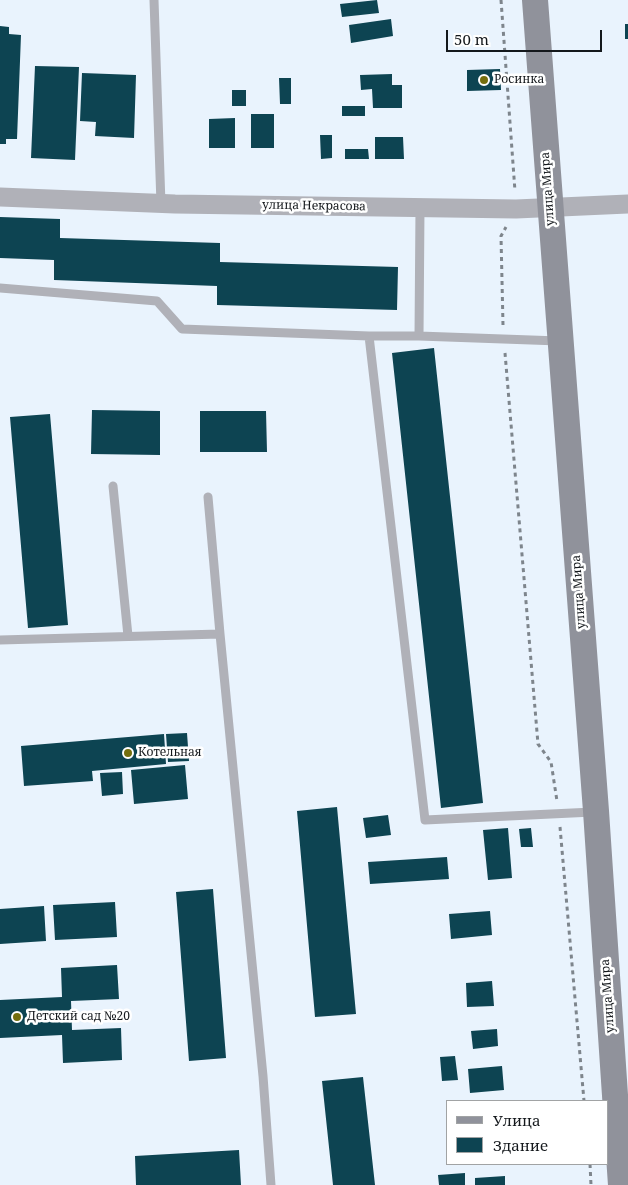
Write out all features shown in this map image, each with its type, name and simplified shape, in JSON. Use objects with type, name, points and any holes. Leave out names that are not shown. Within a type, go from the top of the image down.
[{"type":"street","name":"улица Мира","points":[[535,0],[622,1185]]},
{"type":"street","name":"улица Некрасова","points":[[0,198],[161,204],[516,209],[628,204]]},
{"type":"lane","points":[[154,0],[161,204]]},
{"type":"lane","points":[[419,336],[420,208]]},
{"type":"lane","points":[[0,288],[157,301],[182,329],[559,341]]},
{"type":"lane","points":[[370,336],[425,820],[596,812]]},
{"type":"lane","points":[[113,486],[128,636]]},
{"type":"lane","points":[[208,497],[263,1076],[271,1185]]},
{"type":"lane","points":[[0,640],[220,634]]},
{"type":"path","points":[[501,0],[516,209],[501,236],[504,338],[538,744],[551,762],[559,813],[584,1100]]},
{"type":"path","points":[[590,1165],[591,1185]]},
{"type":"building","points":[[377,0],[379,13],[342,17],[340,4]]},
{"type":"building","points":[[391,19],[393,36],[351,43],[349,25]]},
{"type":"building","points":[[625,24],[628,24],[628,39],[625,39]]},
{"type":"building","points":[[0,26],[9,27],[9,34],[21,35],[17,139],[6,139],[6,144],[0,144]]},
{"type":"building","points":[[35,66],[79,67],[75,160],[31,158]]},
{"type":"building","name":"Росинка","points":[[500,69],[501,90],[467,91],[467,70]]},
{"type":"building","points":[[82,73],[136,75],[134,138],[95,136],[96,122],[80,121]]},
{"type":"building","points":[[392,74],[392,85],[402,85],[402,108],[373,108],[372,89],[361,90],[360,75]]},
{"type":"building","points":[[279,78],[291,78],[291,104],[280,104]]},
{"type":"building","points":[[232,90],[246,90],[246,106],[232,106]]},
{"type":"building","points":[[342,106],[365,106],[365,116],[342,116]]},
{"type":"building","points":[[251,114],[274,114],[274,148],[251,148]]},
{"type":"building","points":[[235,118],[235,148],[209,148],[209,119]]},
{"type":"building","points":[[320,135],[332,135],[332,158],[321,159]]},
{"type":"building","points":[[375,137],[403,137],[404,159],[375,159]]},
{"type":"building","points":[[345,149],[368,149],[369,159],[345,159]]},
{"type":"building","points":[[0,217],[60,219],[60,238],[220,243],[220,262],[398,267],[397,310],[217,305],[217,286],[54,280],[54,260],[0,258]]},
{"type":"building","points":[[434,348],[483,803],[441,808],[392,353]]},
{"type":"building","points":[[92,410],[160,411],[160,455],[91,454]]},
{"type":"building","points":[[200,411],[266,411],[267,452],[200,452]]},
{"type":"building","points":[[50,414],[68,625],[28,628],[10,417]]},
{"type":"building","points":[[187,733],[189,761],[168,762],[166,734]]},
{"type":"building","points":[[164,734],[166,764],[92,771],[93,781],[24,786],[21,746]]},
{"type":"building","points":[[185,765],[188,799],[134,804],[131,770]]},
{"type":"building","points":[[122,772],[123,794],[102,796],[100,773]]},
{"type":"building","points":[[337,807],[356,1014],[315,1017],[297,811]]},
{"type":"building","points":[[388,815],[391,835],[366,838],[363,818]]},
{"type":"building","points":[[508,828],[512,878],[488,880],[483,830]]},
{"type":"building","points":[[531,828],[533,847],[521,847],[519,829]]},
{"type":"building","points":[[447,857],[449,879],[370,884],[368,862]]},
{"type":"building","points":[[213,889],[226,1058],[189,1061],[176,892]]},
{"type":"building","points":[[115,902],[117,937],[55,940],[53,905]]},
{"type":"building","points":[[44,906],[46,941],[0,944],[0,909]]},
{"type":"building","points":[[490,911],[492,935],[451,939],[449,914]]},
{"type":"building","points":[[117,965],[119,999],[71,1001],[72,1030],[121,1028],[122,1060],[63,1063],[62,1035],[0,1038],[0,1000],[62,997],[61,968]]},
{"type":"building","points":[[492,981],[494,1006],[467,1007],[466,983]]},
{"type":"building","points":[[497,1029],[498,1046],[473,1049],[471,1031]]},
{"type":"building","points":[[455,1056],[458,1080],[442,1081],[440,1057]]},
{"type":"building","points":[[502,1066],[504,1090],[470,1093],[468,1069]]},
{"type":"building","points":[[363,1077],[375,1185],[333,1185],[322,1081]]},
{"type":"building","points":[[239,1150],[241,1185],[136,1185],[135,1156]]},
{"type":"building","points":[[465,1173],[465,1185],[439,1185],[438,1175]]},
{"type":"building","points":[[505,1176],[505,1185],[475,1185],[475,1178]]},
{"type":"place","name":"Росинка","points":[[484,80]]},
{"type":"place","name":"Котельная","points":[[128,753]]},
{"type":"place","name":"Детский сад №20","points":[[17,1017]]}]
